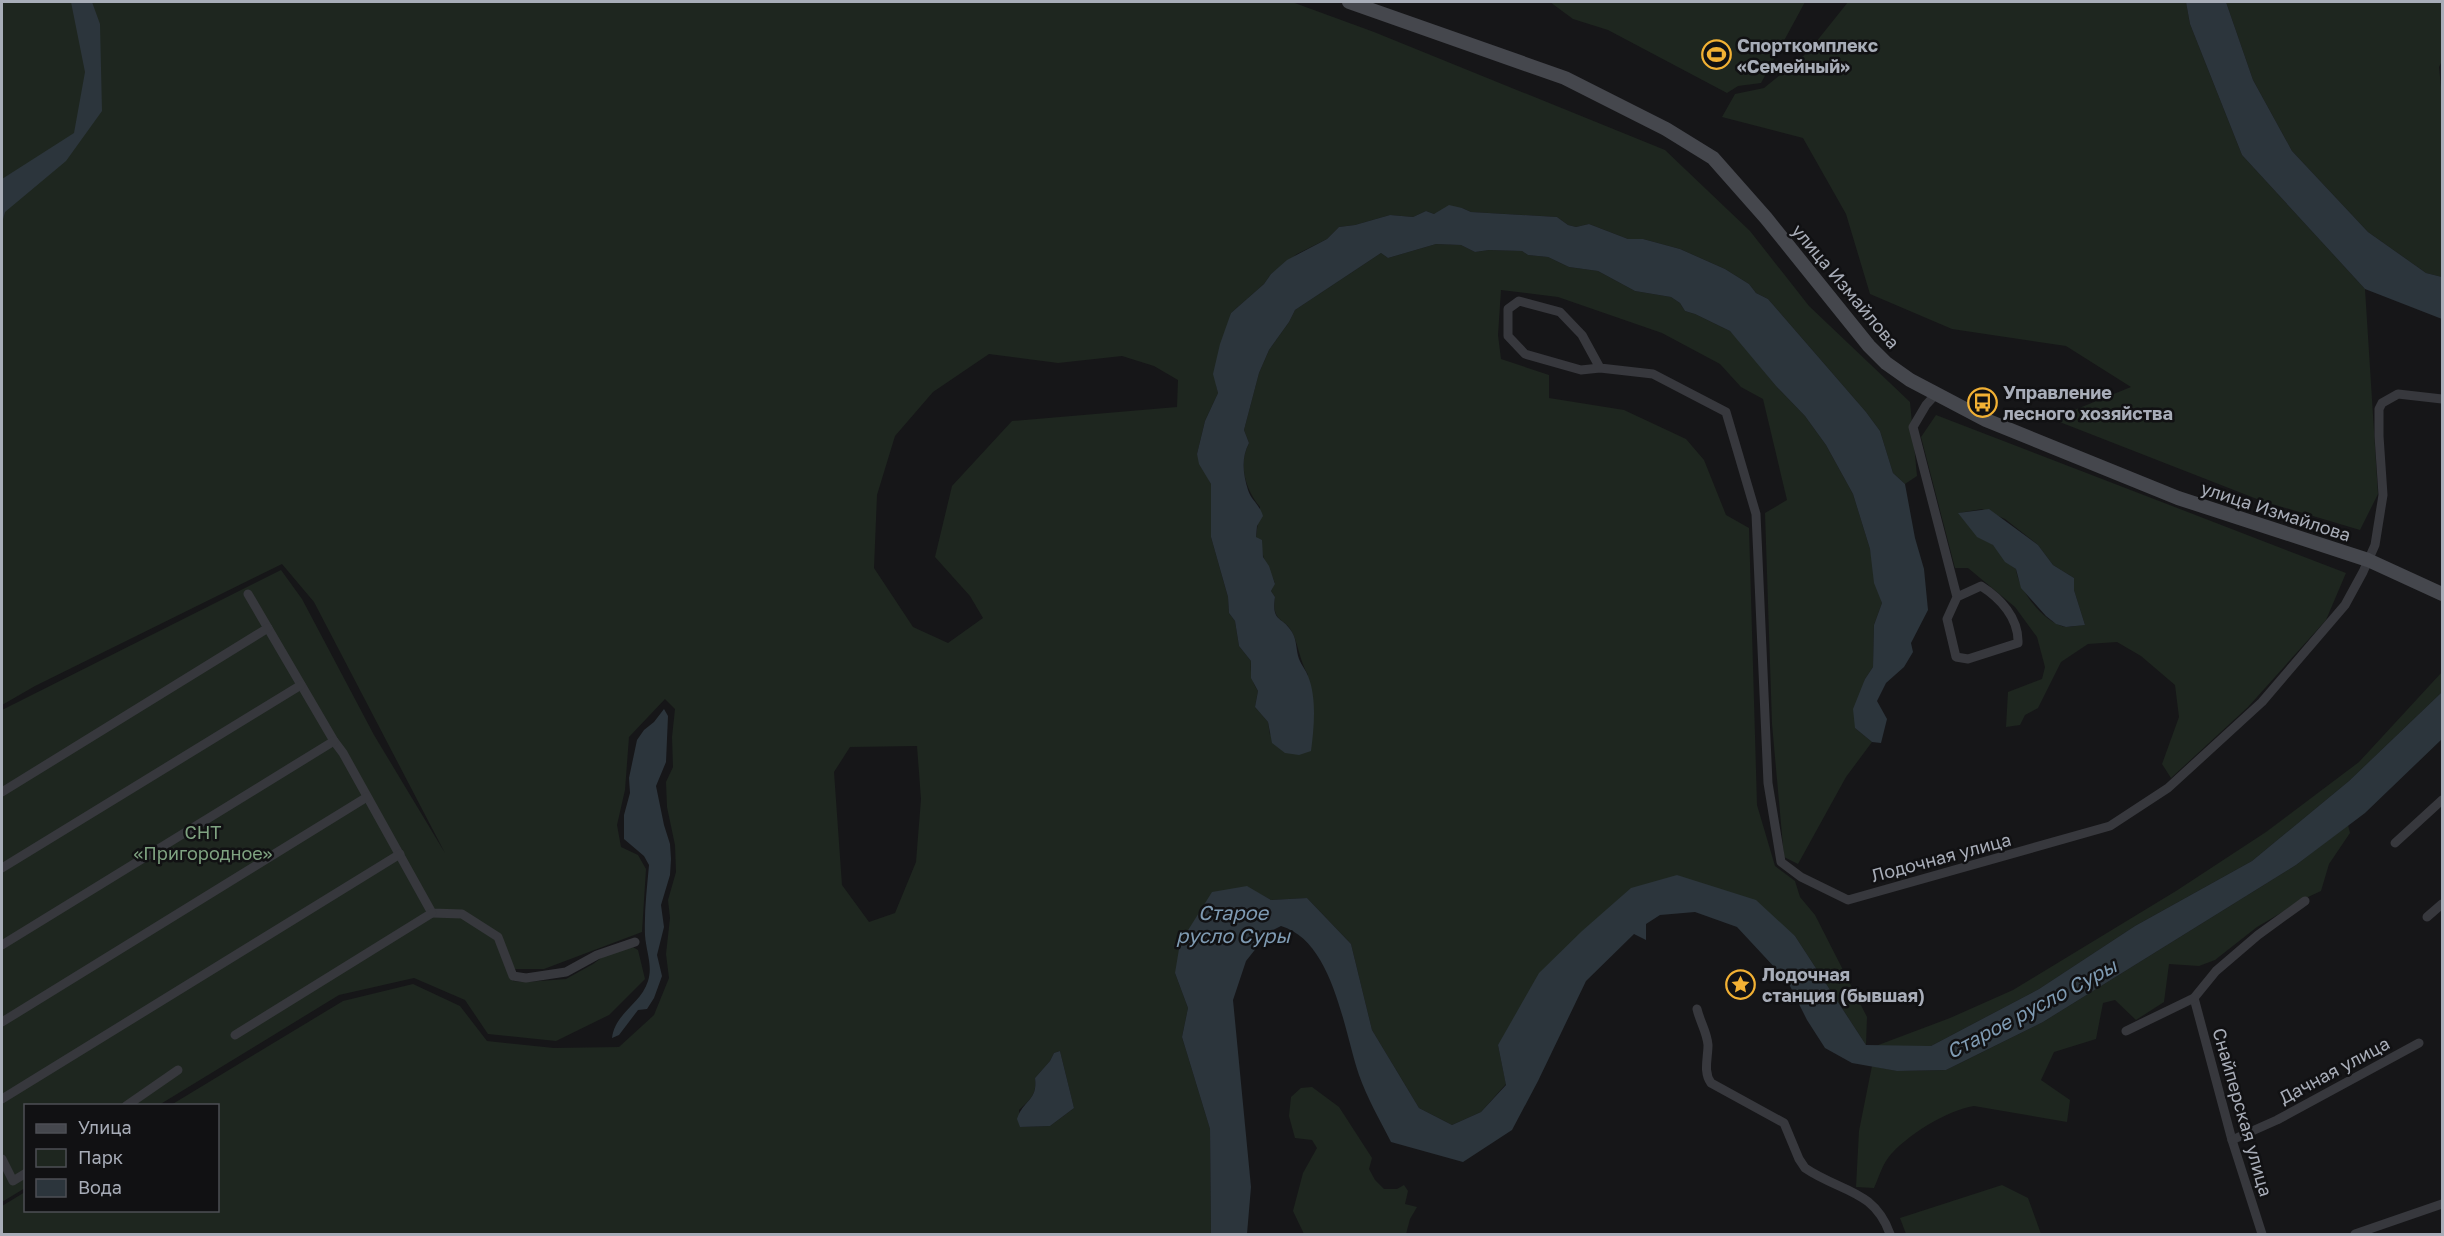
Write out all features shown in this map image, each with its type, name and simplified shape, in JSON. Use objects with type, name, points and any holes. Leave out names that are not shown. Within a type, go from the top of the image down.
[{"type":"main road","name":"улица Измайлова","points":[[1349,2],[1565,78],[1666,129],[1713,158],[1766,218],[1869,346],[1886,363],[1935,394],[1986,420],[2178,498],[2368,560],[2442,594]]},
{"type":"street","name":"Лодочная улица","points":[[1599,368],[1582,335],[1560,312],[1519,301],[1508,309],[1508,336],[1525,354],[1581,370],[1599,368],[1653,374],[1726,412],[1756,514],[1768,783],[1781,862],[1801,877],[1848,900],[2110,826],[2168,788],[2262,702],[2345,605],[2375,545],[2383,495],[2379,409],[2382,404],[2398,394],[2442,399]]},
{"type":"street","points":[[1935,394],[1913,427],[1957,597],[1947,619],[1956,657],[1968,659],[2018,643],[2019,632],[2000,598],[1981,586],[1957,597]]},
{"type":"street","points":[[248,594],[343,753],[432,912]]},
{"type":"street","points":[[2,792],[268,628]]},
{"type":"street","points":[[2,868],[301,685]]},
{"type":"street","points":[[2,945],[334,741]]},
{"type":"street","points":[[2,1022],[367,797]]},
{"type":"street","points":[[2395,843],[2442,800]]},
{"type":"street","points":[[2,1099],[400,854]]},
{"type":"street","points":[[2126,1031],[2194,998],[2216,971],[2258,935],[2305,901]]},
{"type":"street","points":[[2427,917],[2442,904]]},
{"type":"street","points":[[235,1035],[432,912],[462,914],[498,937],[513,976],[526,978],[566,972],[597,955],[635,942]]},
{"type":"street","name":"Снайперская улица","points":[[2194,998],[2232,1140],[2262,1234]]},
{"type":"street","points":[[1697,1009],[1708,1045],[1707,1077],[1711,1083],[1784,1123],[1798,1159],[1805,1168],[1869,1201],[1884,1220],[1890,1234]]},
{"type":"street","name":"Дачная улица","points":[[2232,1140],[2277,1120],[2419,1043]]},
{"type":"street","points":[[129,1104],[178,1070]]},
{"type":"street","points":[[2,1160],[14,1181],[24,1174]]},
{"type":"street","points":[[2355,1234],[2373,1231],[2442,1204]]},
{"type":"green space","name":"СНТ «Пригородное»","points":[[2,2],[1292,2],[1374,32],[1665,150],[1750,231],[1809,306],[1910,402],[1917,476],[1905,484],[1893,473],[1880,431],[1866,412],[1768,299],[1756,293],[1749,284],[1725,269],[1680,249],[1643,239],[1628,239],[1589,224],[1576,227],[1568,225],[1557,217],[1471,212],[1462,208],[1434,214],[1426,211],[1413,217],[1390,215],[1339,227],[1327,239],[1297,254],[1271,274],[1264,284],[1231,313],[1216,384],[1218,393],[1205,421],[1197,454],[1211,484],[1211,537],[1228,597],[1229,613],[1235,621],[1239,646],[1251,661],[1252,677],[1258,691],[1255,707],[1268,722],[1270,735],[1308,675],[1293,634],[1275,612],[1275,597],[1271,591],[1275,583],[1256,537],[1260,507],[1250,492],[1245,476],[1244,459],[1249,443],[1244,430],[1259,373],[1269,350],[1295,310],[1381,253],[1388,258],[1436,244],[1461,245],[1475,252],[1522,251],[1528,255],[1548,257],[1569,267],[1598,271],[1635,291],[1671,297],[1680,303],[1685,311],[1730,331],[1776,386],[1805,416],[1826,445],[1853,494],[1870,549],[1882,603],[1874,625],[1873,667],[1865,679],[1855,728],[1872,742],[1846,777],[1798,864],[1784,857],[1772,724],[1765,513],[1787,500],[1763,399],[1741,387],[1720,364],[1662,333],[1558,297],[1501,290],[1498,335],[1501,359],[1549,375],[1549,398],[1624,410],[1686,439],[1704,460],[1726,515],[1749,528],[1757,805],[1775,866],[1795,881],[1800,897],[1815,915],[1867,1017],[1866,1045],[1795,936],[1677,875],[1498,1045],[1506,1084],[1481,1112],[1452,1125],[1419,1108],[1372,1030],[1351,944],[1307,898],[1271,900],[1247,887],[1175,973],[1188,1008],[1182,1037],[1210,1129],[1211,1234],[2,1234],[2,1206],[24,1193],[24,1212],[219,1212],[219,1104],[173,1104],[343,1001],[413,984],[460,1006],[487,1041],[554,1048],[619,1047],[654,1015],[669,978],[666,954],[670,918],[668,900],[676,872],[675,845],[667,807],[666,782],[673,767],[672,737],[675,709],[665,699],[629,737],[625,790],[617,825],[621,847],[638,855],[646,869],[642,932],[544,969],[515,969],[496,940],[513,981],[526,982],[566,979],[608,953],[631,946],[638,950],[645,979],[609,1015],[556,1041],[488,1034],[465,1000],[414,978],[339,995],[161,1104],[24,1104],[24,1189],[2,1202],[2,710],[281,570],[302,599],[374,735],[445,853],[314,602],[282,564],[35,686],[2,705]],"holes":[[[989,354],[1058,363],[1122,356],[1154,366],[1178,380],[1177,407],[1012,421],[952,486],[935,557],[970,596],[983,618],[948,643],[913,627],[874,568],[877,495],[895,436],[933,392]],[[917,746],[921,799],[916,862],[895,913],[869,922],[842,885],[834,772],[850,747]],[[1060,1051],[1074,1108],[1050,1126],[1020,1127],[1019,1110],[1032,1096],[1035,1078],[1054,1053]]]},
{"type":"green space","name":"Спорткомплекс «Семейный»","points":[[1550,2],[1805,2],[1761,83],[1738,86],[1727,93],[1608,30],[1573,19]]},
{"type":"green space","points":[[1848,2],[2186,2],[2190,24],[2242,155],[2365,289],[2378,494],[2360,530],[2262,501],[2052,419],[2131,387],[2066,346],[1952,329],[1870,294],[1846,214],[1803,138],[1722,117],[1735,94],[1764,88],[1808,52]]},
{"type":"green space","points":[[2226,2],[2442,2],[2442,61],[2439,67],[2442,97],[2442,277],[2426,273],[2368,232],[2292,151],[2253,80]]},
{"type":"green space","points":[[1936,415],[2346,573],[2326,620],[2248,707],[2171,778],[2162,764],[2179,717],[2175,685],[2141,656],[2117,642],[2088,644],[2061,662],[2038,708],[2025,715],[2020,725],[2006,727],[2008,692],[2042,679],[2045,667],[2037,637],[2015,607],[1968,568],[1955,568],[1921,437]],"holes":[[[1982,509],[2005,519],[2038,545],[2053,565],[2074,578],[2074,590],[2085,625],[2066,627],[2041,613],[2027,595],[2016,569],[1959,513]]]},
{"type":"green space","points":[[2442,672],[2442,692],[2349,781],[2252,861],[2135,926],[2039,989],[1931,1046],[1873,1047],[1950,1018],[2013,990],[2176,891],[2266,832],[2359,762]]},
{"type":"green space","points":[[2348,825],[2350,833],[2329,864],[2321,891],[2257,927],[2215,960],[2199,966],[2169,964],[2164,1002],[2136,1020],[2115,1000],[2103,1003],[2096,1039],[2054,1052],[2041,1080],[2070,1100],[2067,1122],[1974,1106],[1963,1108],[1939,1118],[1905,1141],[1886,1161],[1874,1188],[1856,1187],[1859,1131],[1872,1066],[1897,1071],[1946,1070],[2043,1022],[2296,865]]},
{"type":"green space","points":[[1312,1087],[1339,1107],[1372,1158],[1369,1169],[1375,1180],[1384,1189],[1397,1189],[1404,1185],[1408,1191],[1405,1204],[1417,1207],[1410,1219],[1406,1234],[1304,1234],[1293,1211],[1303,1173],[1317,1148],[1312,1140],[1295,1138],[1289,1116],[1291,1097],[1301,1088]]},
{"type":"green space","points":[[2002,1185],[2028,1198],[2041,1234],[1906,1234],[1900,1218]]},
{"type":"water","points":[[71,2],[92,2],[100,24],[102,111],[66,161],[5,212],[2,223],[2,179],[74,133],[85,72]]},
{"type":"water","points":[[2186,2],[2226,2],[2253,80],[2292,151],[2368,232],[2426,273],[2442,277],[2442,319],[2365,289],[2242,155],[2190,24]]},
{"type":"water","points":[[1449,205],[1471,212],[1557,217],[1568,225],[1576,227],[1589,224],[1628,239],[1643,239],[1680,249],[1725,269],[1749,284],[1756,293],[1768,299],[1866,412],[1880,431],[1893,473],[1905,484],[1915,538],[1924,569],[1928,610],[1911,643],[1913,652],[1904,667],[1886,683],[1877,701],[1887,719],[1881,743],[1872,742],[1855,728],[1853,709],[1865,679],[1873,667],[1874,625],[1882,603],[1874,583],[1870,549],[1853,494],[1826,445],[1805,416],[1776,386],[1730,331],[1685,311],[1680,303],[1671,297],[1635,291],[1598,271],[1569,267],[1548,257],[1528,255],[1522,251],[1475,252],[1461,245],[1436,244],[1388,258],[1381,253],[1295,310],[1269,350],[1259,373],[1244,430],[1249,443],[1244,460],[1245,478],[1249,494],[1263,516],[1257,526],[1256,537],[1262,540],[1263,557],[1269,566],[1275,584],[1271,591],[1275,597],[1276,615],[1294,635],[1299,659],[1311,685],[1314,703],[1311,751],[1299,755],[1285,753],[1272,743],[1268,722],[1255,707],[1258,691],[1251,678],[1251,661],[1239,646],[1235,621],[1229,613],[1228,597],[1211,537],[1211,484],[1199,464],[1197,454],[1205,421],[1218,393],[1213,374],[1220,344],[1231,313],[1287,260],[1327,239],[1339,227],[1390,215],[1413,217],[1426,211],[1434,214]]},
{"type":"water","points":[[1989,509],[2038,545],[2053,565],[2074,578],[2074,590],[2085,625],[2066,627],[2056,624],[2046,616],[2021,588],[2016,569],[2005,562],[1993,545],[1977,537],[1958,513]]},
{"type":"water","name":"Старое русло Суры","points":[[2442,692],[2442,739],[2365,813],[2296,865],[2043,1022],[1946,1070],[1897,1071],[1852,1063],[1825,1048],[1807,1020],[1788,982],[1737,927],[1695,912],[1660,915],[1646,924],[1646,940],[1634,934],[1586,981],[1512,1130],[1463,1162],[1391,1142],[1362,1084],[1334,990],[1325,968],[1313,949],[1299,935],[1281,926],[1269,932],[1246,961],[1233,1000],[1251,1187],[1247,1234],[1211,1234],[1210,1129],[1182,1037],[1188,1008],[1175,973],[1180,943],[1212,892],[1247,886],[1271,900],[1307,898],[1351,944],[1372,1030],[1419,1108],[1452,1125],[1481,1112],[1506,1085],[1498,1045],[1539,973],[1631,888],[1677,875],[1756,900],[1795,936],[1866,1045],[1931,1046],[2039,989],[2135,926],[2252,861],[2349,781]]},
{"type":"water","points":[[664,709],[668,716],[666,762],[656,786],[670,844],[671,859],[670,875],[661,905],[664,927],[657,955],[662,976],[654,998],[647,1009],[638,1010],[619,1035],[612,1038],[618,1022],[645,989],[649,975],[650,964],[645,926],[649,865],[644,856],[624,839],[624,815],[630,793],[629,778],[637,740]]},
{"type":"water","points":[[1060,1051],[1074,1108],[1050,1126],[1020,1127],[1017,1119],[1032,1096],[1035,1078],[1054,1053]]},
{"type":"place","name":"Спорткомплекс «Семейный»","points":[[1716,55]]},
{"type":"place","name":"Управление лесного хозяйства","points":[[1982,402]]},
{"type":"place","name":"Лодочная станция (бывшая)","points":[[1741,984]]}]
